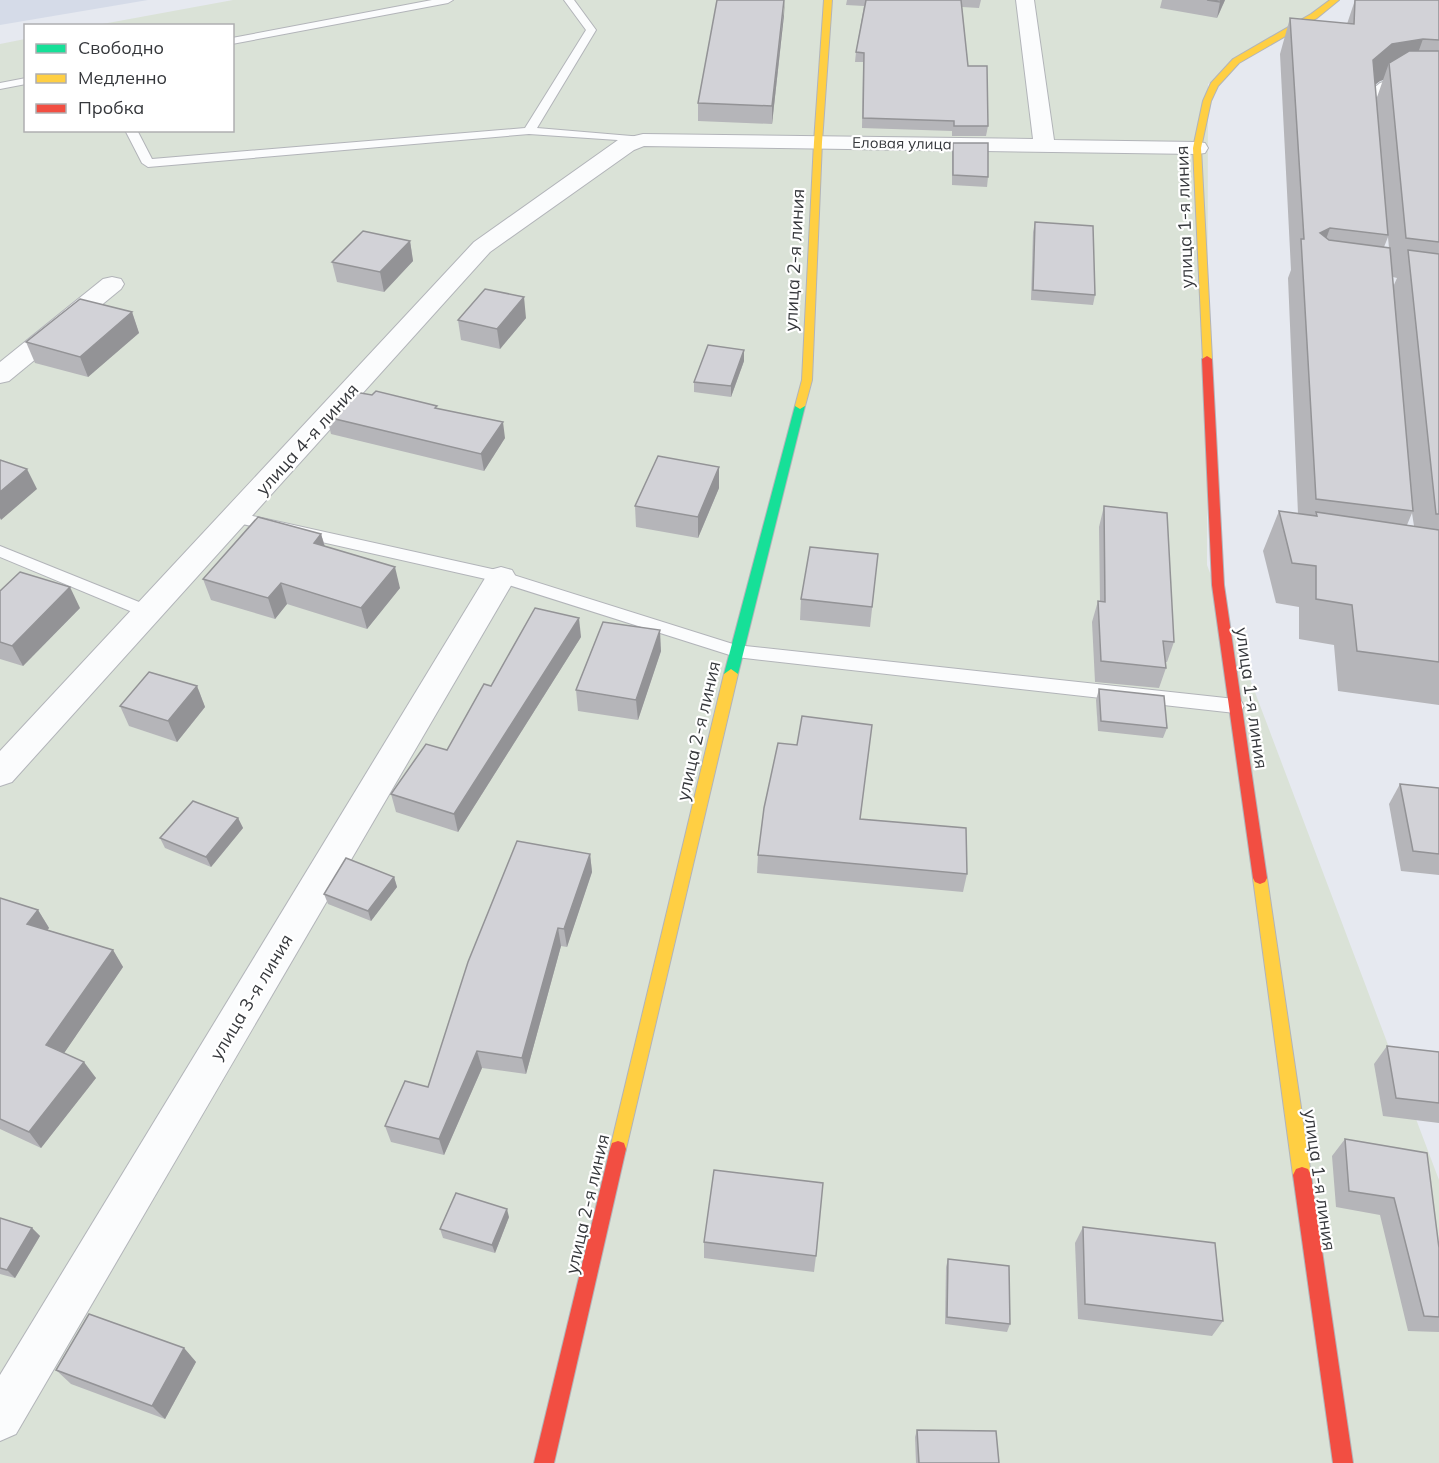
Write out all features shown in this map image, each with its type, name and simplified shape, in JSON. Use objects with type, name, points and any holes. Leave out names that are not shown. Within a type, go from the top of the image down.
[{"type":"street","name":"улица 2-я линия","points":[[544,1463],[736,651],[807,380],[818,142],[828,0]]},
{"type":"street","points":[[1025,0],[1044,144]]},
{"type":"street","name":"улица 1-я линия","points":[[1335,0],[1321,12],[1238,59],[1217,79],[1201,115],[1197,148],[1218,585],[1343,1463]]},
{"type":"street","name":"Еловая улица","points":[[643,140],[1197,148]]},
{"type":"street","name":"улица 4-я линия","points":[[0,773],[483,247],[626,145],[643,140]]},
{"type":"street","points":[[0,375],[112,284]]},
{"type":"street","name":"улица 3-я линия","points":[[0,1418],[501,577]]},
{"type":"lane","points":[[234,41],[448,0]]},
{"type":"lane","points":[[529,130],[591,30],[569,0]]},
{"type":"lane","points":[[1370,121],[1368,98],[1377,87],[1401,79],[1439,82]]},
{"type":"lane","points":[[0,86],[24,81]]},
{"type":"lane","points":[[132,132],[148,163],[529,130],[643,140]]},
{"type":"lane","points":[[235,517],[501,577],[736,651],[1235,706]]},
{"type":"lane","points":[[0,551],[148,612]]},
{"type":"shaded area","points":[[0,0],[148,0],[0,25]]},
{"type":"shaded area","points":[[233,0],[1335,0],[1208,84],[1207,565],[1439,1180],[1439,1463],[0,1463],[0,44],[24,39],[24,132],[234,132],[234,24],[102,24]]},
{"type":"building","points":[[717,0],[784,0],[772,106],[698,103]]},
{"type":"building","points":[[866,0],[961,0],[968,66],[987,66],[988,126],[954,126],[954,121],[863,118],[864,53],[856,52]]},
{"type":"building","points":[[1355,0],[1439,0],[1439,40],[1423,39],[1392,44],[1373,60],[1388,235],[1330,228],[1320,233],[1329,240],[1390,248],[1413,511],[1316,499],[1301,239],[1304,239],[1290,18],[1354,24]]},
{"type":"building","points":[[1409,51],[1439,51],[1439,242],[1406,238],[1389,63]]},
{"type":"building","points":[[953,143],[988,143],[988,177],[953,175]]},
{"type":"building","points":[[1035,222],[1093,226],[1095,295],[1033,290]]},
{"type":"building","points":[[363,231],[410,241],[380,272],[332,262]]},
{"type":"building","points":[[1408,250],[1439,254],[1439,514],[1436,514]]},
{"type":"building","points":[[485,289],[524,297],[497,329],[458,320]]},
{"type":"building","points":[[80,299],[132,312],[80,357],[26,342]]},
{"type":"building","points":[[708,345],[744,350],[731,386],[694,382]]},
{"type":"building","points":[[349,391],[372,395],[376,391],[437,406],[435,408],[503,422],[481,454],[327,417]]},
{"type":"building","points":[[658,456],[719,467],[698,517],[635,506]]},
{"type":"building","points":[[0,460],[27,469],[0,492]]},
{"type":"building","points":[[1104,506],[1167,513],[1174,642],[1163,641],[1166,668],[1101,661],[1098,601],[1105,602]]},
{"type":"building","points":[[1279,511],[1317,516],[1316,512],[1439,530],[1439,662],[1357,651],[1352,605],[1316,599],[1316,566],[1292,563]]},
{"type":"building","points":[[258,517],[321,534],[314,543],[395,567],[361,608],[281,583],[268,598],[203,579]]},
{"type":"building","points":[[810,547],[878,554],[872,607],[801,599]]},
{"type":"building","points":[[20,572],[70,587],[12,646],[0,642],[0,591]]},
{"type":"building","points":[[535,608],[579,618],[454,814],[391,794],[426,744],[447,750],[484,684],[491,686]]},
{"type":"building","points":[[603,622],[660,630],[636,700],[576,690]]},
{"type":"building","points":[[149,672],[197,686],[168,721],[120,706]]},
{"type":"building","points":[[1099,689],[1164,696],[1167,728],[1101,721]]},
{"type":"building","points":[[802,716],[872,725],[860,819],[966,828],[967,874],[758,855],[764,808],[778,743],[797,745]]},
{"type":"building","points":[[1400,784],[1439,788],[1439,854],[1413,851]]},
{"type":"building","points":[[193,801],[238,818],[206,857],[160,838]]},
{"type":"building","points":[[517,841],[590,854],[564,929],[558,928],[522,1058],[477,1051],[439,1139],[385,1126],[405,1081],[428,1087],[468,962]]},
{"type":"building","points":[[346,858],[394,877],[368,911],[324,894]]},
{"type":"building","points":[[0,898],[38,910],[27,924],[113,950],[46,1045],[84,1062],[29,1132],[0,1119]]},
{"type":"building","points":[[1387,1046],[1439,1052],[1439,1103],[1396,1098]]},
{"type":"building","points":[[1345,1139],[1427,1153],[1439,1248],[1439,1317],[1424,1316],[1394,1198],[1349,1191]]},
{"type":"building","points":[[714,1170],[823,1183],[816,1256],[704,1242]]},
{"type":"building","points":[[456,1193],[507,1209],[492,1245],[440,1229]]},
{"type":"building","points":[[0,1218],[32,1228],[7,1270],[0,1268]]},
{"type":"building","points":[[1083,1227],[1215,1243],[1223,1321],[1085,1304]]},
{"type":"building","points":[[948,1259],[1009,1266],[1010,1324],[947,1317]]},
{"type":"building","points":[[89,1314],[184,1348],[152,1406],[56,1370]]},
{"type":"building","points":[[917,1430],[996,1431],[999,1463],[919,1463]]},
{"type":"traffic: fast","points":[[731,674],[800,406]]},
{"type":"traffic: slow","points":[[800,406],[807,380],[818,142],[828,0]]},
{"type":"traffic: slow","points":[[1207,359],[1197,148],[1207,101],[1214,85],[1236,61],[1314,16],[1335,0]]},
{"type":"traffic: slow","points":[[618,1149],[731,674]]},
{"type":"traffic: slow","points":[[1260,878],[1302,1175]]},
{"type":"traffic: jam","points":[[1207,359],[1218,585],[1260,878]]},
{"type":"traffic: jam","points":[[544,1463],[618,1149]]},
{"type":"traffic: jam","points":[[1302,1175],[1343,1463]]}]
